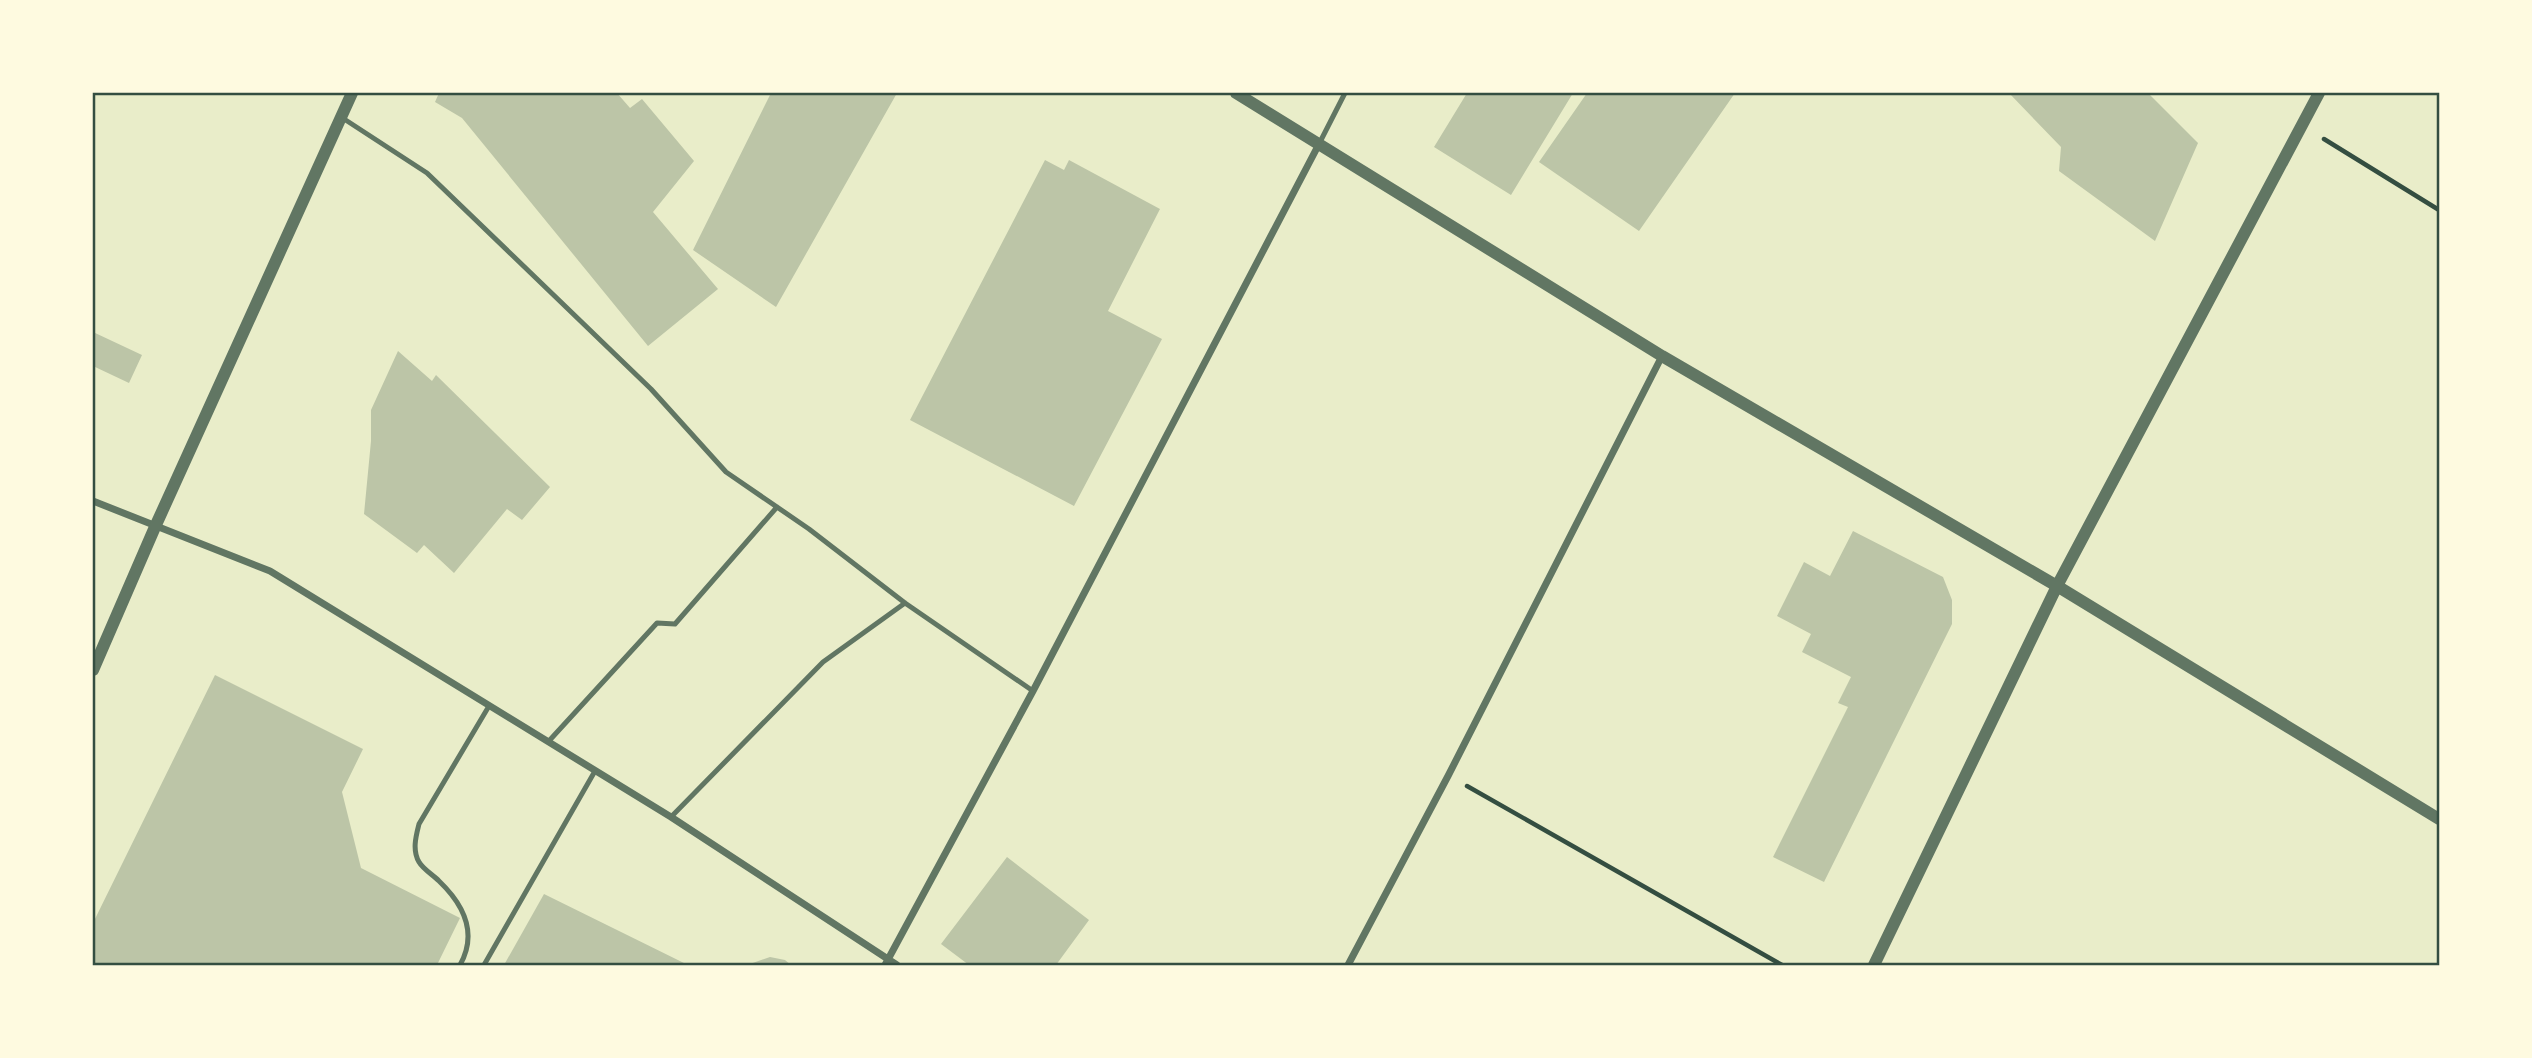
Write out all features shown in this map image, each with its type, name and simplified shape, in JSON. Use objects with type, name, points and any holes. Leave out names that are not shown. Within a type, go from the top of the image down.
[{"type":"street","points":[[93,670],[352,93]]},
{"type":"street","points":[[1236,93],[1662,356],[2057,586],[2439,819]]},
{"type":"street","points":[[1874,965],[2057,586],[2319,93]]},
{"type":"street","points":[[886,963],[1033,691],[1319,144]]},
{"type":"street","points":[[1348,965],[1448,776],[1662,356]]},
{"type":"street","points":[[93,501],[270,571],[671,817],[886,963],[897,965]]},
{"type":"lane","points":[[1319,144],[1345,93]]},
{"type":"lane","points":[[340,116],[427,173],[651,389],[726,472],[905,603],[1033,691]]},
{"type":"lane","points":[[548,742],[657,623],[674,624],[777,507]]},
{"type":"lane","points":[[671,817],[823,662],[905,603]]},
{"type":"lane","points":[[460,965],[467,951],[469,938],[467,919],[459,902],[419,861],[414,842],[419,824],[489,706]]},
{"type":"lane","points":[[484,965],[595,771]]},
{"type":"path","points":[[2301,125],[2439,209]]},
{"type":"path","points":[[1448,776],[1782,965]]},
{"type":"building","points":[[439,93],[617,93],[630,108],[642,99],[694,161],[653,212],[718,289],[648,346],[462,118],[435,102]]},
{"type":"building","points":[[771,93],[897,93],[776,307],[693,250]]},
{"type":"building","points":[[1467,93],[1573,93],[1511,195],[1434,147]]},
{"type":"building","points":[[1587,93],[1735,93],[1639,231],[1539,162]]},
{"type":"building","points":[[2009,93],[2148,93],[2198,143],[2155,241],[2059,171],[2061,147]]},
{"type":"building","points":[[1045,160],[1064,170],[1069,160],[1160,209],[1108,311],[1162,339],[1074,506],[910,420]]},
{"type":"building","points":[[93,332],[142,355],[129,383],[93,366]]},
{"type":"building","points":[[398,351],[432,381],[436,375],[550,487],[522,520],[507,509],[454,573],[424,545],[417,553],[364,514],[371,410]]},
{"type":"building","points":[[1853,531],[1943,577],[1952,600],[1952,624],[1824,882],[1773,857],[1848,707],[1838,703],[1851,677],[1802,652],[1811,634],[1777,616],[1804,562],[1830,576]]},
{"type":"building","points":[[215,675],[363,749],[342,792],[361,868],[460,918],[437,965],[93,965],[93,923]]},
{"type":"building","points":[[1007,857],[1089,920],[1056,965],[969,965],[941,944]]},
{"type":"building","points":[[544,894],[688,965],[504,965]]},
{"type":"building","points":[[770,957],[785,960],[791,965],[747,965]]}]
